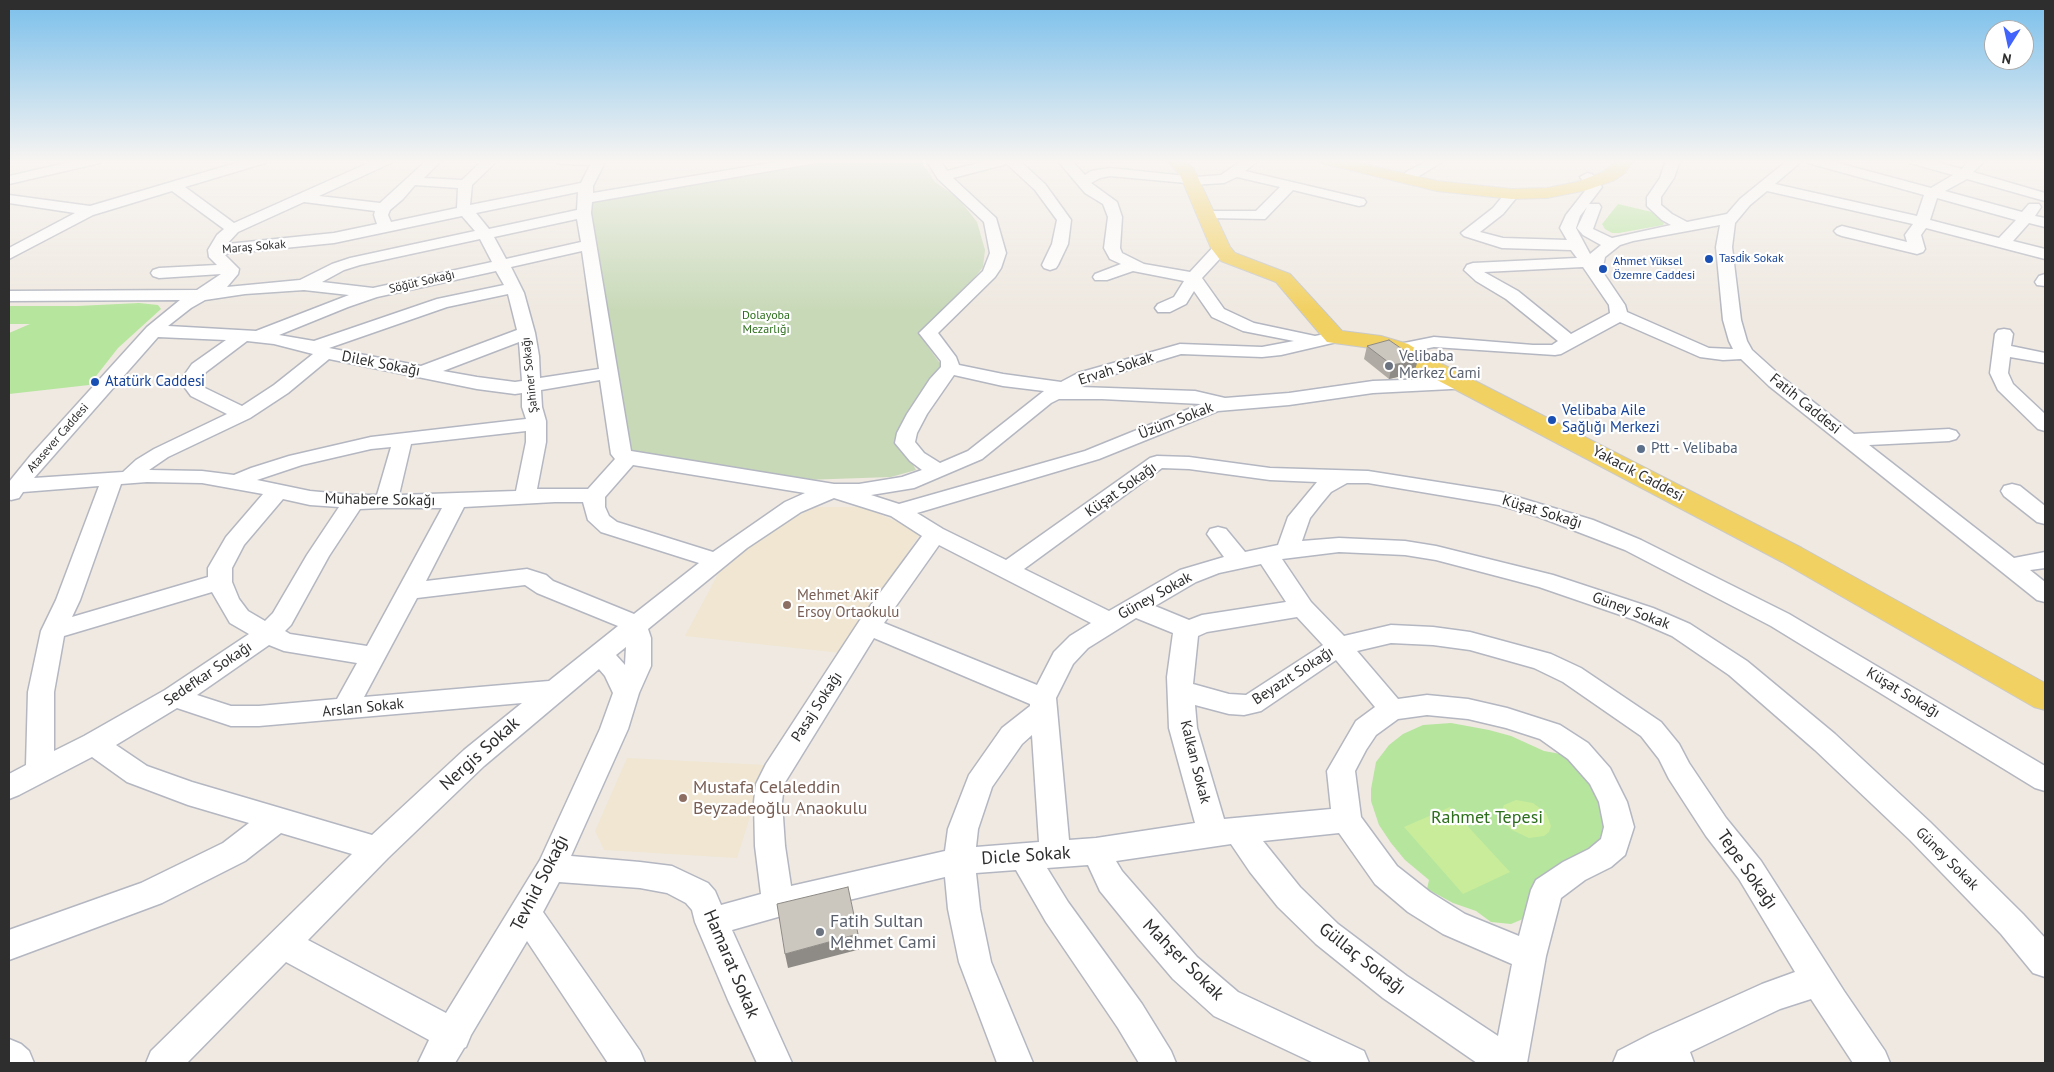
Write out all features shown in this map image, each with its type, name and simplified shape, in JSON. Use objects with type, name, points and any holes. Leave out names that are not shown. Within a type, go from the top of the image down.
[{"type":"main road","points":[[1206,210],[1221,248],[1228,257],[1236,262],[1283,278],[1335,337]]},
{"type":"main road","name":"Yakacık Caddesi","points":[[1335,337],[1381,343],[1400,349],[1792,555],[2045,698]]},
{"type":"street","points":[[85,210],[92,211]]},
{"type":"street","points":[[9,254],[95,210]]},
{"type":"street","points":[[207,210],[233,229]]},
{"type":"street","points":[[231,269],[217,257],[216,250],[222,238],[233,229],[276,210]]},
{"type":"street","points":[[382,210],[381,215],[386,227]]},
{"type":"street","name":"Maraş Sokak","points":[[216,250],[314,241],[474,210]]},
{"type":"street","points":[[304,285],[338,267],[356,261],[485,234],[553,210]]},
{"type":"street","points":[[586,210],[621,454],[628,458],[834,491],[899,511],[935,534],[1009,569],[1110,622]]},
{"type":"street","points":[[938,471],[917,457],[905,443],[906,433],[937,383],[950,368],[950,361],[928,333],[989,274],[996,262],[998,252],[992,221],[980,210]]},
{"type":"street","points":[[1050,265],[1057,252],[1064,229],[1064,220],[1057,210]]},
{"type":"street","points":[[1112,210],[1115,221],[1112,251],[1122,260],[1154,271],[1194,278],[1218,313],[1249,327],[1313,342]]},
{"type":"street","points":[[1208,214],[1260,216],[1266,210]]},
{"type":"street","points":[[1499,210],[1469,233],[1502,244],[1576,243],[1590,248],[1601,249],[1602,242]]},
{"type":"street","points":[[1578,210],[1568,228],[1617,305],[1619,315]]},
{"type":"street","points":[[1594,210],[1585,224],[1588,232],[1602,242],[1731,218]]},
{"type":"street","points":[[1659,210],[1667,217],[1686,227]]},
{"type":"street","name":"Fatih Caddesi","points":[[1738,210],[1728,222],[1724,247],[1732,320],[1738,341],[1745,353],[1776,382],[2045,594]]},
{"type":"street","points":[[1812,210],[1915,242]]},
{"type":"street","points":[[1869,210],[2045,254]]},
{"type":"street","points":[[1915,242],[1926,210]]},
{"type":"street","points":[[1995,210],[2045,223]]},
{"type":"street","points":[[2002,243],[2016,230],[2032,210]]},
{"type":"street","name":"Şahiner Sokağı","points":[[464,211],[485,234],[514,288],[526,333],[530,356],[532,407],[536,424],[536,442],[525,497]]},
{"type":"street","points":[[1842,231],[1915,242]]},
{"type":"street","points":[[1592,266],[1602,242]]},
{"type":"street","name":"Söğüt Sokağı","points":[[251,336],[373,293],[590,244]]},
{"type":"street","points":[[1473,268],[1502,244]]},
{"type":"street","points":[[1164,308],[1180,300],[1194,278],[1221,248]]},
{"type":"street","points":[[1102,277],[1134,265]]},
{"type":"street","points":[[1473,268],[1592,266]]},
{"type":"street","points":[[1473,268],[1474,273],[1512,294],[1570,342]]},
{"type":"street","points":[[159,273],[231,269]]},
{"type":"street","name":"Atasever Caddesi","points":[[13,490],[38,459],[153,331],[171,314],[223,282],[230,274],[231,269]]},
{"type":"street","points":[[9,296],[202,295],[245,289],[304,285],[373,293]]},
{"type":"street","points":[[405,286],[404,292],[411,296],[443,303]]},
{"type":"street","points":[[40,772],[41,692],[53,631],[121,478],[161,454],[244,414],[281,389],[320,350],[443,303],[514,288]]},
{"type":"street","points":[[1198,336],[1218,313]]},
{"type":"street","points":[[1619,315],[1706,353],[1745,353]]},
{"type":"street","points":[[1400,349],[1434,342],[1555,350],[1619,315]]},
{"type":"street","name":"Dilek Sokağı","points":[[153,331],[251,336],[477,383],[515,388],[609,373]]},
{"type":"street","points":[[423,372],[526,333]]},
{"type":"street","points":[[244,414],[198,392],[189,381],[199,368],[251,336]]},
{"type":"street","name":"Ervah Sokak","points":[[834,491],[859,491],[906,483],[938,471],[975,455],[1059,390],[1085,377],[1180,349],[1198,336],[1262,352],[1282,350],[1335,337]]},
{"type":"street","points":[[2045,358],[2003,342],[1999,373],[2005,386],[2045,425]]},
{"type":"street","points":[[950,368],[1059,390],[1186,397],[1231,403]]},
{"type":"street","name":"Üzüm Sokak","points":[[899,511],[1092,455],[1199,410],[1231,403],[1289,399],[1373,387],[1394,390],[1464,384]]},
{"type":"street","points":[[236,482],[258,472],[296,460],[371,443],[536,424]]},
{"type":"street","points":[[1849,440],[1949,435]]},
{"type":"street","points":[[386,503],[403,438]]},
{"type":"street","points":[[1116,444],[1157,462]]},
{"type":"street","points":[[628,458],[594,496],[594,507],[598,520],[609,527],[717,561]]},
{"type":"street","name":"Küşat Sokağı","points":[[1009,569],[1157,462],[1189,463],[1270,474],[1315,477],[1345,475],[1501,499],[1555,514],[1632,545],[1780,620],[2045,780]]},
{"type":"street","points":[[1345,475],[1323,488],[1312,499],[1278,553],[1302,608],[1339,646],[1392,710]]},
{"type":"street","name":"Muhabere Sokağı","points":[[13,490],[121,478],[202,477],[236,482],[310,498],[353,502],[386,503],[594,496]]},
{"type":"street","points":[[278,491],[234,542],[220,568],[220,582],[228,601],[239,616],[267,634],[284,642],[306,647],[374,656]]},
{"type":"street","name":"Nergis Sokak","points":[[163,1063],[377,849],[474,758],[555,690],[759,528],[793,507],[816,496],[834,491]]},
{"type":"street","points":[[2012,491],[2045,517]]},
{"type":"street","points":[[344,710],[410,591],[456,501]]},
{"type":"street","name":"Sedefkar Sokağı","points":[[9,787],[94,744],[174,698],[267,634],[282,619],[318,555],[353,502]]},
{"type":"street","name":"Pasaj Sokağı","points":[[778,903],[770,846],[768,802],[770,784],[869,626],[935,534]]},
{"type":"street","points":[[1218,534],[1239,560]]},
{"type":"street","name":"Güney Sokak","points":[[1043,705],[1063,658],[1079,642],[1188,576],[1239,560],[1339,545],[1405,548],[1436,552],[1545,581],[1644,614],[1681,630],[1738,668],[1825,742],[1920,831],[2012,924],[2045,962]]},
{"type":"street","points":[[2010,566],[2045,560]]},
{"type":"street","points":[[410,591],[527,577],[538,581],[545,587],[636,626]]},
{"type":"street","points":[[53,631],[220,582]]},
{"type":"street","points":[[1135,608],[1188,629],[1202,624],[1302,608]]},
{"type":"street","name":"Tevhid Sokağı","points":[[436,1063],[526,914],[551,868],[614,729],[626,693],[638,666],[639,638],[636,626]]},
{"type":"street","points":[[869,626],[1043,705]]},
{"type":"street","name":"Kalkan Sokak","points":[[1188,629],[1180,677],[1184,728],[1226,832]]},
{"type":"street","name":"Beyazıt Sokağı","points":[[1181,691],[1228,704],[1252,704],[1339,646],[1391,634],[1433,636],[1470,641],[1542,661],[1572,674],[1603,694]]},
{"type":"street","points":[[596,657],[608,662],[616,671],[626,693]]},
{"type":"street","name":"Arslan Sokak","points":[[174,698],[231,716],[259,716],[555,690]]},
{"type":"street","name":"Tepe Sokağı","points":[[1603,694],[1651,729],[1669,752],[1679,771],[1712,820],[1750,870],[1873,1063]]},
{"type":"street","points":[[1043,705],[1056,853]]},
{"type":"street","points":[[1016,1063],[1008,1048],[975,962],[964,909],[959,861],[963,829],[979,783],[1012,736],[1043,705]]},
{"type":"street","points":[[1509,1063],[1530,956],[1547,890],[1574,871],[1600,858],[1614,846],[1618,827],[1613,802],[1600,776],[1578,751],[1550,732],[1507,718],[1468,709],[1427,706],[1392,710],[1366,728],[1348,755],[1341,771],[1347,820],[1359,840],[1386,875],[1419,902],[1454,924],[1530,956]]},
{"type":"street","points":[[94,744],[137,774],[188,793],[377,849]]},
{"type":"street","points":[[9,945],[151,893],[234,852],[277,819]]},
{"type":"street","name":"Dicle Sokak","points":[[712,922],[778,903],[959,861],[1096,851],[1226,832],[1347,820]]},
{"type":"street","name":"Güllaç Sokağı","points":[[1226,832],[1261,863],[1289,897],[1327,934],[1395,987],[1509,1063]]},
{"type":"street","name":"Mahşer Sokak","points":[[1096,851],[1111,881],[1150,929],[1185,968],[1226,1004],[1352,1063]]},
{"type":"street","points":[[1024,855],[1057,912],[1130,1016],[1159,1063]]},
{"type":"street","name":"Hamarat Sokak","points":[[551,868],[640,875],[672,880],[697,893],[704,901],[775,1063]]},
{"type":"street","points":[[526,914],[628,1063]]},
{"type":"street","points":[[284,944],[454,1034]]},
{"type":"street","points":[[1630,1063],[1670,1055],[1774,995],[1819,981]]},
{"type":"street","points":[[9,1056],[17,1063]]},
{"type":"shaded area","name":"Mehmet Akif Ersoy Ortaokulu","points":[[816,507],[862,507],[921,532],[841,653],[685,636],[718,574],[770,529]]},
{"type":"shaded area","name":"Mustafa Celaleddin Beyzadeoğlu Anaokulu","points":[[627,758],[766,765],[737,858],[604,850],[595,831]]},
{"type":"green space","name":"Dolayoba Mezarlığı","points":[[590,210],[968,210],[977,222],[985,250],[983,267],[962,294],[918,333],[942,366],[897,437],[916,470],[891,477],[804,480],[628,453],[591,227]]},
{"type":"green space","points":[[1613,210],[1644,210],[1652,212],[1664,223],[1663,225],[1619,233],[1612,233],[1605,229],[1602,224]]},
{"type":"green space","points":[[139,303],[158,305],[161,309],[118,348],[89,385],[9,394],[9,333],[30,324],[9,324],[9,306],[77,306]]},
{"type":"green space","name":"Rahmet Tepesi","points":[[1451,723],[1511,736],[1544,751],[1566,755],[1582,772],[1600,804],[1607,838],[1530,916],[1511,924],[1491,922],[1476,911],[1453,903],[1427,889],[1429,880],[1405,860],[1391,843],[1379,825],[1371,801],[1371,789],[1376,762],[1389,745],[1403,734],[1423,725]]},
{"type":"green space","points":[[1516,800],[1533,803],[1546,813],[1551,826],[1549,832],[1544,836],[1529,838],[1512,830],[1506,824],[1502,811],[1504,805]]},
{"type":"green space","points":[[1450,807],[1510,872],[1463,894],[1404,827]]},
{"type":"building","points":[[1389,340],[1418,360],[1392,365],[1367,346]]},
{"type":"building","name":"Fatih Sultan Mehmet Cami","points":[[848,887],[858,934],[785,954],[777,904]]},
{"type":"place","name":"Tasdi̇k Sokak","points":[[1709,259]]},
{"type":"place","name":"Ahmet Yüksel Özemre Caddesi","points":[[1603,269]]},
{"type":"place","name":"Velibaba Merkez Cami","points":[[1389,366]]},
{"type":"place","name":"Atatürk Caddesi̇","points":[[95,382]]},
{"type":"place","name":"Velibaba Aile Sağlığı Merkezi","points":[[1552,420]]},
{"type":"place","name":"Ptt - Velibaba","points":[[1641,449]]},
{"type":"place","name":"Mehmet Akif Ersoy Ortaokulu","points":[[787,605]]},
{"type":"place","name":"Mustafa Celaleddin Beyzadeoğlu Anaokulu","points":[[683,798]]},
{"type":"place","name":"Fatih Sultan Mehmet Cami","points":[[820,932]]}]
